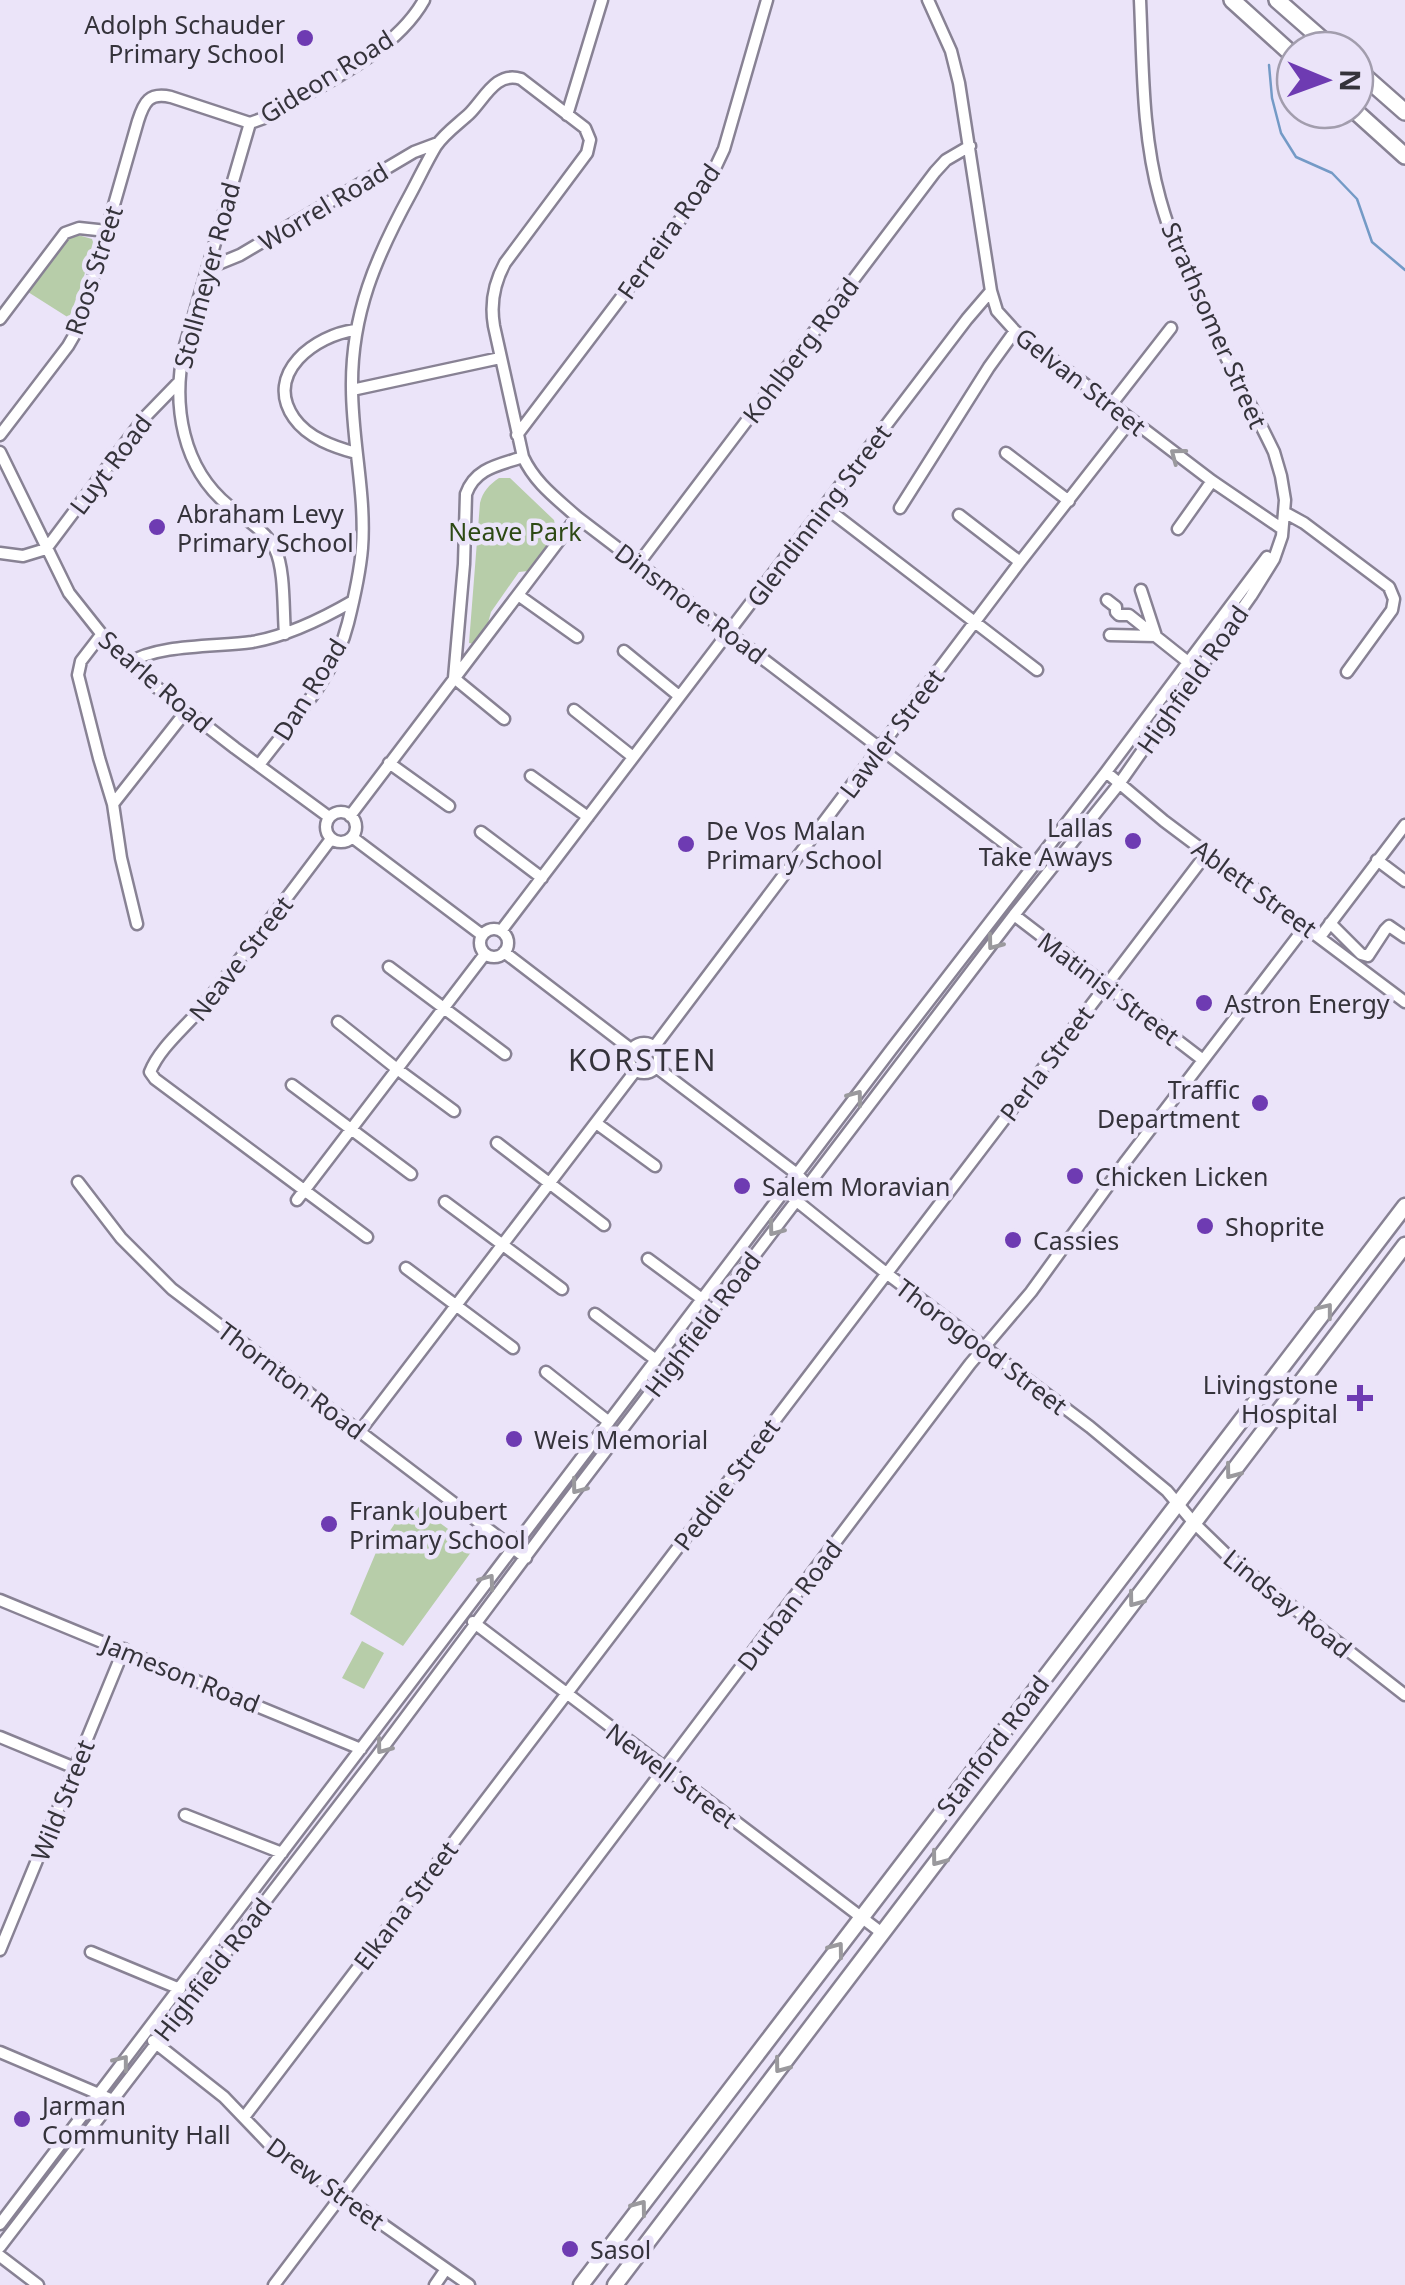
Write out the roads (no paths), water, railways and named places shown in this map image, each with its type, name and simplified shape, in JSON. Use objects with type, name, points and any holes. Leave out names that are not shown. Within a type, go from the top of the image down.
[{"type":"highway","points":[[1232,0],[1275,39]]},
{"type":"highway","points":[[1278,0],[1312,30]]},
{"type":"highway","points":[[1375,86],[1405,112]]},
{"type":"highway","points":[[1375,129],[1405,156]]},
{"type":"main road","name":"Stanford Road","points":[[581,2285],[1405,1206]]},
{"type":"main road","name":"Stanford Road","points":[[615,2285],[1405,1245]]},
{"type":"street","name":"Gideon Road","points":[[158,95],[250,123],[264,118],[385,46],[424,0]]},
{"type":"street","points":[[438,143],[504,77],[521,78],[567,115],[602,0]]},
{"type":"street","name":"Ferreira Road","points":[[518,434],[713,173],[724,149],[767,0]]},
{"type":"street","name":"Gelvan Street","points":[[928,0],[955,66],[997,311],[1016,331],[1280,533]]},
{"type":"street","name":"Strathsomer Street","points":[[1140,0],[1147,124],[1160,198],[1187,276],[1274,452],[1284,512],[1280,533]]},
{"type":"street","name":"Roos Street","points":[[0,434],[74,337],[144,104],[158,95]]},
{"type":"street","name":"Dinsmore Road","points":[[567,115],[587,131],[589,148],[505,263],[497,278],[492,314],[529,470],[577,516],[1033,864]]},
{"type":"street","name":"Stollmeyer Road","points":[[250,123],[184,349],[178,383],[181,423],[199,470],[222,500],[260,530],[275,548],[285,634]]},
{"type":"street","name":"Worrel Road","points":[[208,268],[240,255],[414,152],[438,143]]},
{"type":"street","name":"Dan Road","points":[[259,765],[309,699],[334,659],[347,628],[362,550],[352,390],[356,330],[374,268],[438,143]]},
{"type":"street","name":"Kohlberg Road","points":[[639,563],[935,172],[946,160],[970,146]]},
{"type":"street","points":[[0,319],[65,232],[79,228],[107,231]]},
{"type":"street","name":"Glendinning Street","points":[[501,932],[991,291]]},
{"type":"street","points":[[1110,404],[1171,328]]},
{"type":"street","points":[[356,330],[334,334],[308,349],[291,368],[286,390],[290,411],[308,432],[332,446],[356,453]]},
{"type":"street","points":[[900,508],[1016,331]]},
{"type":"street","points":[[352,390],[500,358]]},
{"type":"street","name":"Luyt Road","points":[[46,549],[145,417],[178,383]]},
{"type":"street","name":"Lawler Street","points":[[654,1047],[1131,420]]},
{"type":"street","name":"Searle Road","points":[[0,452],[68,593],[101,635],[187,710],[330,818]]},
{"type":"street","points":[[1006,453],[1069,502]]},
{"type":"street","points":[[454,678],[466,494],[481,472],[523,457]]},
{"type":"street","points":[[1178,529],[1212,481]]},
{"type":"street","points":[[825,507],[1037,670]]},
{"type":"street","points":[[1284,512],[1392,592],[1392,610],[1348,672]]},
{"type":"street","points":[[958,514],[1020,562]]},
{"type":"street","points":[[350,816],[577,516]]},
{"type":"street","name":"Highfield Road","points":[[0,2224],[1259,570],[1280,533]]},
{"type":"street","name":"Highfield Road","points":[[0,2247],[1014,915],[1119,784],[1266,573],[1280,533]]},
{"type":"street","points":[[0,553],[23,556],[46,549]]},
{"type":"street","points":[[1141,590],[1156,636]]},
{"type":"street","points":[[518,595],[576,637]]},
{"type":"street","points":[[129,663],[149,653],[245,643],[285,634],[353,600]]},
{"type":"street","points":[[1112,603],[1126,605],[1129,616],[1188,662]]},
{"type":"street","points":[[101,635],[81,661],[78,675],[114,804],[121,858],[137,924]]},
{"type":"street","points":[[1110,635],[1156,636]]},
{"type":"street","points":[[624,651],[679,696]]},
{"type":"street","points":[[454,678],[504,719]]},
{"type":"street","points":[[114,804],[187,710]]},
{"type":"street","points":[[574,710],[633,757]]},
{"type":"street","points":[[389,764],[449,806]]},
{"type":"street","name":"Ablett Street","points":[[1106,772],[1207,854],[1405,1002]]},
{"type":"street","points":[[531,776],[588,816]]},
{"type":"street","points":[[337,813],[350,816],[355,824],[352,837],[342,842],[332,839],[326,831],[330,818],[337,813]]},
{"type":"street","points":[[1320,937],[1405,825]]},
{"type":"street","points":[[481,832],[542,878]]},
{"type":"street","points":[[352,837],[482,936]]},
{"type":"street","name":"Neave Street","points":[[305,1190],[152,1076],[150,1070],[332,839]]},
{"type":"street","name":"Perla Street","points":[[886,1273],[1207,854]]},
{"type":"street","points":[[1377,860],[1405,881]]},
{"type":"street","name":"Matinisi Street","points":[[1014,915],[1203,1060]]},
{"type":"street","points":[[1330,924],[1368,956],[1389,926],[1405,937]]},
{"type":"street","name":"Durban Road","points":[[274,2285],[1305,927]]},
{"type":"street","points":[[491,930],[501,932],[508,941],[504,952],[494,957],[486,954],[480,945],[482,936],[491,930]]},
{"type":"street","points":[[504,952],[632,1050]]},
{"type":"street","points":[[297,1200],[486,954]]},
{"type":"street","points":[[389,966],[505,1054]]},
{"type":"street","points":[[338,1022],[454,1110]]},
{"type":"street","points":[[642,1044],[654,1047],[659,1057],[656,1067],[646,1073],[636,1070],[630,1063],[632,1050],[642,1044]]},
{"type":"street","points":[[656,1067],[808,1186]]},
{"type":"street","points":[[360,1431],[636,1070]]},
{"type":"street","points":[[292,1086],[411,1174]]},
{"type":"street","points":[[596,1122],[655,1166]]},
{"type":"street","points":[[832,1128],[846,1136]]},
{"type":"street","points":[[497,1143],[604,1226]]},
{"type":"street","name":"Thornton Road","points":[[78,1182],[121,1238],[172,1289],[526,1558]]},
{"type":"street","points":[[305,1190],[366,1237]]},
{"type":"street","name":"Thorogood Street","points":[[784,1190],[886,1273],[1090,1427],[1178,1504]]},
{"type":"street","points":[[445,1202],[562,1289]]},
{"type":"street","points":[[648,1259],[702,1299]]},
{"type":"street","points":[[406,1268],[513,1348]]},
{"type":"street","name":"Peddie Street","points":[[565,1694],[886,1273]]},
{"type":"street","points":[[596,1314],[656,1360]]},
{"type":"street","points":[[546,1372],[609,1422]]},
{"type":"street","name":"Lindsay Road","points":[[1178,1504],[1230,1558],[1405,1695]]},
{"type":"street","name":"Jameson Road","points":[[0,1600],[361,1749]]},
{"type":"street","name":"Newell Street","points":[[463,1615],[882,1933]]},
{"type":"street","name":"Wild Street","points":[[0,1950],[124,1650]]},
{"type":"street","name":"Elkana Street","points":[[244,2116],[565,1694]]},
{"type":"street","points":[[0,1737],[75,1768]]},
{"type":"street","points":[[185,1816],[282,1854]]},
{"type":"street","points":[[0,1914],[12,1920]]},
{"type":"street","points":[[92,1952],[180,1990]]},
{"type":"street","name":"Drew Street","points":[[144,2034],[244,2116],[271,2146],[469,2285]]},
{"type":"street","points":[[0,2052],[112,2100]]},
{"type":"street","points":[[0,2256],[38,2285]]},
{"type":"street","points":[[435,2285],[446,2269]]},
{"type":"waterway","points":[[1269,65],[1281,133],[1296,157],[1332,173],[1357,199],[1372,242],[1405,270]]},
{"type":"place","name":"Adolph Schauder Primary School","points":[[305,38]]},
{"type":"place","name":"Abraham Levy Primary School","points":[[157,527]]},
{"type":"place","name":"Lallas Take Aways","points":[[1133,841]]},
{"type":"place","name":"De Vos Malan Primary School","points":[[686,844]]},
{"type":"place","name":"Astron Energy","points":[[1204,1003]]},
{"type":"place","name":"Traffic Department","points":[[1260,1103]]},
{"type":"place","name":"Chicken Licken","points":[[1075,1176]]},
{"type":"place","name":"Salem Moravian","points":[[742,1186]]},
{"type":"place","name":"Shoprite","points":[[1205,1226]]},
{"type":"place","name":"Cassies","points":[[1013,1240]]},
{"type":"place","name":"Livingstone Hospital","points":[[1360,1398]]},
{"type":"place","name":"Weis Memorial","points":[[514,1439]]},
{"type":"place","name":"Frank Joubert Primary School","points":[[329,1524]]},
{"type":"place","name":"Jarman Community Hall","points":[[22,2119]]},
{"type":"place","name":"Sasol","points":[[570,2249]]},
{"type":"district","name":"KORSTEN","points":[[643,1059]]},
{"type":"park label","name":"Neave Park","points":[[515,531]]}]
